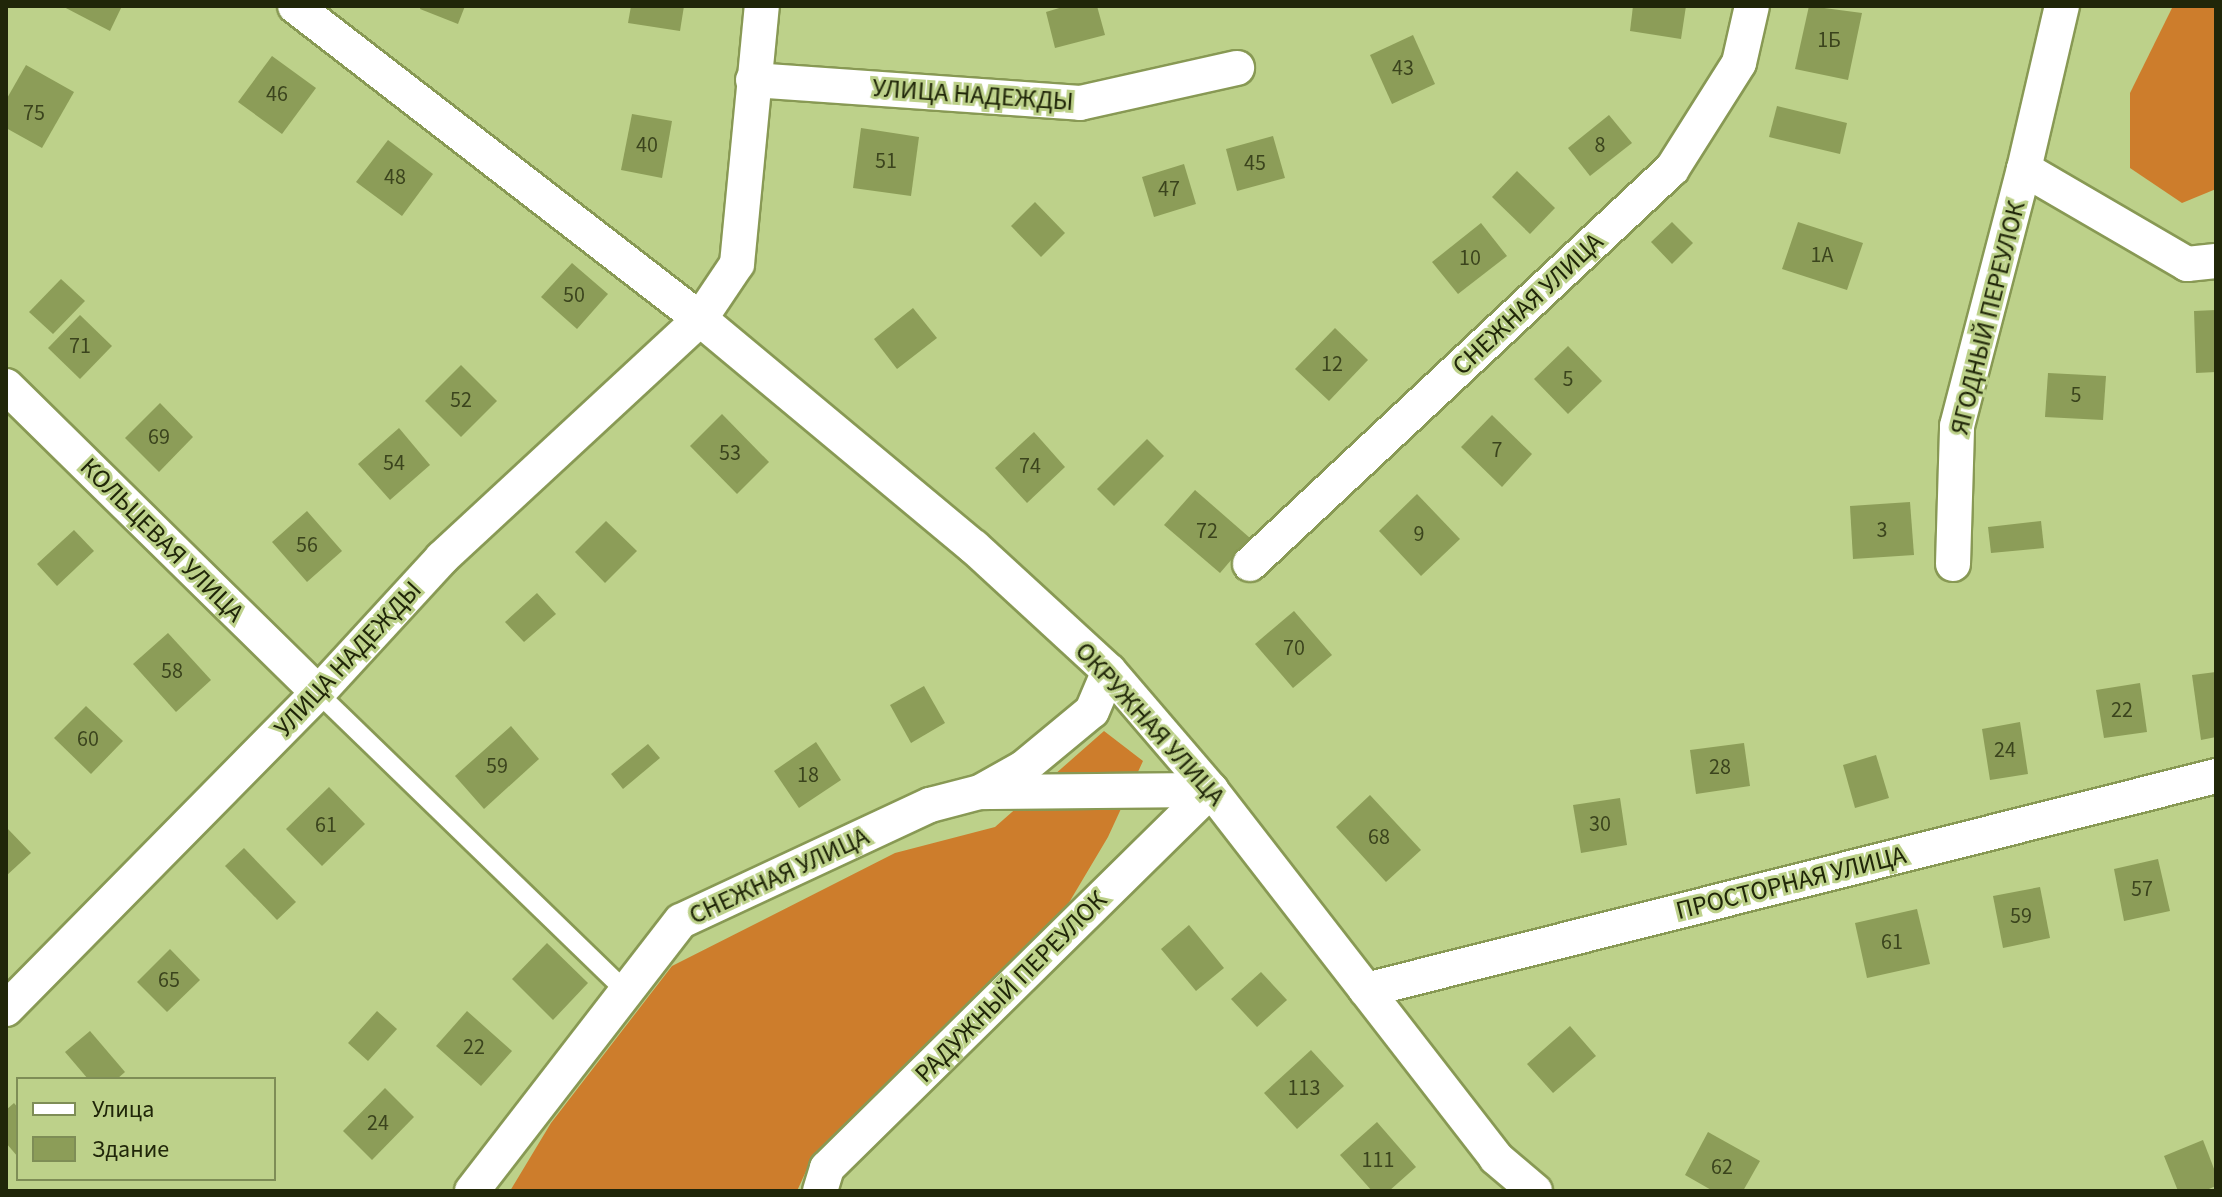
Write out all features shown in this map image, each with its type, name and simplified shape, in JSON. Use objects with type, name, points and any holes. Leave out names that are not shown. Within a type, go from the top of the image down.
[{"type":"street","points":[[295,6],[700,319]]},
{"type":"street","name":"УЛИЦА НАДЕЖДЫ","points":[[6,1009],[318,693],[442,558],[700,319],[737,264],[762,6]]},
{"type":"street","name":"СНЕЖНАЯ УЛИЦА","points":[[1250,564],[1672,169],[1739,63],[1752,6]]},
{"type":"street","name":"ЯГОДНЫЙ ПЕРЕУЛОК","points":[[1953,564],[1957,426],[2024,169],[2062,6]]},
{"type":"street","name":"УЛИЦА НАДЕЖДЫ","points":[[753,80],[1080,103],[1237,68]]},
{"type":"street","name":"ЯГОДНЫЙ ПЕРЕУЛОК","points":[[2024,169],[2187,264],[2216,261]]},
{"type":"street","name":"ОКРУЖНАЯ УЛИЦА","points":[[700,319],[974,547],[1109,671],[1211,790],[1496,1158],[1535,1191]]},
{"type":"street","name":"КОЛЬЦЕВАЯ УЛИЦА","points":[[6,386],[318,693]]},
{"type":"street","name":"СНЕЖНАЯ УЛИЦА","points":[[472,1191],[681,921],[930,805],[980,792],[1023,768],[1092,711],[1109,671]]},
{"type":"street","name":"ПРОСТОРНАЯ УЛИЦА","points":[[1366,990],[2216,776]]},
{"type":"street","points":[[980,792],[1211,790]]},
{"type":"street","name":"РАДУЖНЫЙ ПЕРЕУЛОК","points":[[820,1191],[827,1168],[1211,790]]},
{"type":"lane","points":[[318,693],[626,991]]},
{"type":"shaded area","points":[[2173,6],[2216,6],[2216,189],[2182,203],[2130,168],[2130,93]]},
{"type":"shaded area","points":[[1104,731],[1143,761],[1108,837],[1064,911],[968,1042],[813,1156],[797,1191],[510,1191],[551,1123],[672,966],[895,853],[995,827]]},
{"type":"building","points":[[62,6],[122,6],[110,31]]},
{"type":"building","points":[[421,6],[465,6],[458,24],[420,9]]},
{"type":"building","points":[[631,6],[684,6],[680,31],[628,23]]},
{"type":"building","points":[[1066,6],[1097,6],[1105,35],[1055,48],[1046,12]]},
{"type":"building","points":[[1633,6],[1686,6],[1681,39],[1630,31]]},
{"type":"building","points":[[1809,6],[1862,13],[1848,80],[1795,69]]},
{"type":"building","points":[[1413,35],[1435,84],[1392,104],[1370,55]]},
{"type":"building","points":[[272,56],[316,88],[282,134],[238,102]]},
{"type":"building","points":[[26,65],[74,92],[42,148],[6,128],[6,100]]},
{"type":"building","points":[[1777,106],[1847,123],[1840,154],[1769,137]]},
{"type":"building","points":[[632,114],[672,121],[662,178],[621,170]]},
{"type":"building","points":[[1609,115],[1632,143],[1590,176],[1568,148]]},
{"type":"building","points":[[861,128],[919,137],[911,196],[853,188]]},
{"type":"building","points":[[1273,136],[1285,178],[1237,191],[1226,149]]},
{"type":"building","points":[[388,140],[433,174],[402,216],[356,182]]},
{"type":"building","points":[[1184,164],[1196,204],[1154,217],[1142,177]]},
{"type":"building","points":[[1517,171],[1555,208],[1530,234],[1492,197]]},
{"type":"building","points":[[1035,202],[1065,233],[1041,257],[1011,226]]},
{"type":"building","points":[[1672,222],[1693,243],[1672,264],[1651,242]]},
{"type":"building","points":[[1798,222],[1863,243],[1847,290],[1782,269]]},
{"type":"building","points":[[1481,223],[1507,256],[1458,294],[1432,262]]},
{"type":"building","points":[[572,263],[608,294],[577,329],[541,297]]},
{"type":"building","points":[[61,279],[85,301],[53,334],[29,312]]},
{"type":"building","points":[[913,308],[937,338],[897,369],[874,339]]},
{"type":"building","points":[[2216,310],[2216,372],[2196,373],[2194,311]]},
{"type":"building","points":[[80,315],[112,346],[80,379],[48,348]]},
{"type":"building","points":[[1335,328],[1368,360],[1329,401],[1295,369]]},
{"type":"building","points":[[1568,346],[1602,381],[1568,414],[1534,379]]},
{"type":"building","points":[[461,365],[497,401],[461,437],[425,401]]},
{"type":"building","points":[[2048,373],[2106,376],[2103,420],[2045,417]]},
{"type":"building","points":[[160,403],[193,437],[159,472],[125,438]]},
{"type":"building","points":[[722,414],[769,462],[737,494],[690,446]]},
{"type":"building","points":[[1492,415],[1532,454],[1502,487],[1461,447]]},
{"type":"building","points":[[399,428],[430,465],[390,500],[358,464]]},
{"type":"building","points":[[1034,432],[1065,467],[1027,503],[995,468]]},
{"type":"building","points":[[1147,439],[1164,456],[1114,506],[1097,489]]},
{"type":"building","points":[[1195,490],[1250,538],[1220,573],[1164,525]]},
{"type":"building","points":[[1417,494],[1460,539],[1421,576],[1379,531]]},
{"type":"building","points":[[1910,502],[1914,555],[1853,559],[1850,506]]},
{"type":"building","points":[[307,511],[342,551],[307,582],[272,542]]},
{"type":"building","points":[[606,521],[637,551],[605,583],[575,552]]},
{"type":"building","points":[[2041,521],[2044,548],[1991,553],[1988,527]]},
{"type":"building","points":[[74,530],[94,551],[57,586],[37,564]]},
{"type":"building","points":[[537,593],[556,614],[524,642],[505,622]]},
{"type":"building","points":[[1294,611],[1332,655],[1293,688],[1255,644]]},
{"type":"building","points":[[168,633],[211,680],[176,712],[133,664]]},
{"type":"building","points":[[2216,672],[2216,737],[2201,740],[2192,675]]},
{"type":"building","points":[[2140,683],[2147,732],[2104,738],[2096,690]]},
{"type":"building","points":[[924,686],[945,723],[911,743],[890,705]]},
{"type":"building","points":[[86,706],[123,741],[91,774],[54,738]]},
{"type":"building","points":[[2020,722],[2028,774],[1990,780],[1982,729]]},
{"type":"building","points":[[511,726],[539,759],[484,809],[455,776]]},
{"type":"building","points":[[816,742],[841,780],[799,808],[774,771]]},
{"type":"building","points":[[1744,743],[1750,786],[1696,794],[1690,750]]},
{"type":"building","points":[[648,744],[660,758],[623,789],[611,774]]},
{"type":"building","points":[[1876,755],[1889,798],[1855,808],[1843,765]]},
{"type":"building","points":[[329,787],[365,824],[322,866],[286,829]]},
{"type":"building","points":[[1370,795],[1421,850],[1386,882],[1336,827]]},
{"type":"building","points":[[1620,798],[1627,845],[1581,853],[1573,805]]},
{"type":"building","points":[[6,827],[31,853],[6,876]]},
{"type":"building","points":[[244,848],[296,902],[277,920],[225,866]]},
{"type":"building","points":[[2158,859],[2170,911],[2124,921],[2114,869]]},
{"type":"building","points":[[2040,887],[2050,938],[2003,948],[1993,896]]},
{"type":"building","points":[[1917,909],[1930,964],[1867,978],[1855,923]]},
{"type":"building","points":[[1189,925],[1224,968],[1196,991],[1161,949]]},
{"type":"building","points":[[547,943],[588,983],[553,1020],[512,979]]},
{"type":"building","points":[[170,949],[200,980],[167,1012],[137,982]]},
{"type":"building","points":[[1261,972],[1287,1000],[1257,1027],[1231,999]]},
{"type":"building","points":[[377,1011],[397,1029],[368,1061],[348,1043]]},
{"type":"building","points":[[467,1011],[512,1051],[481,1086],[436,1046]]},
{"type":"building","points":[[1570,1026],[1596,1056],[1553,1093],[1527,1064]]},
{"type":"building","points":[[90,1031],[125,1072],[119,1077],[86,1077],[65,1052]]},
{"type":"building","points":[[1311,1050],[1344,1086],[1297,1129],[1264,1093]]},
{"type":"building","points":[[385,1088],[414,1117],[372,1160],[343,1131]]},
{"type":"building","points":[[14,1103],[16,1106],[16,1155],[6,1143],[6,1110]]},
{"type":"building","points":[[1377,1122],[1416,1167],[1389,1191],[1372,1191],[1340,1155]]},
{"type":"building","points":[[1708,1132],[1760,1161],[1743,1191],[1713,1191],[1685,1175]]},
{"type":"building","points":[[2203,1140],[2216,1174],[2216,1186],[2204,1191],[2178,1191],[2164,1156]]}]
